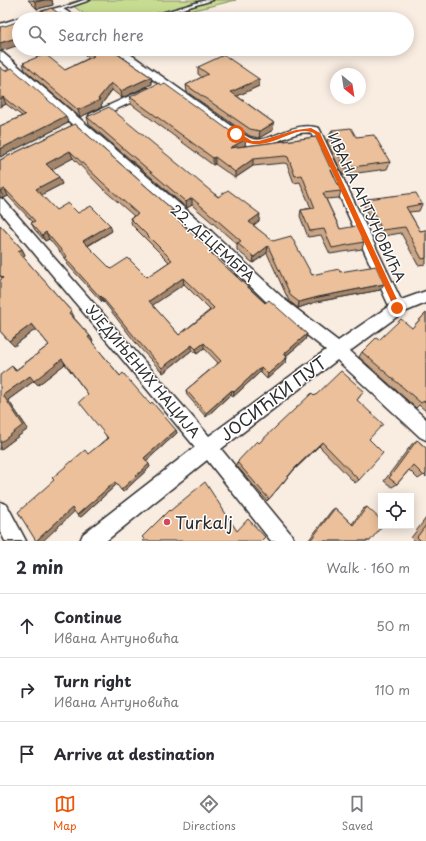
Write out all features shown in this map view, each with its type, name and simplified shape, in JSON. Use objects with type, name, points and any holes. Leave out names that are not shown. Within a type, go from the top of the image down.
[{"type":"street","points":[[50,12],[60,9],[64,12]]},
{"type":"street","points":[[0,27],[12,23]]},
{"type":"street","name":"22. ДЕЦЕМБРА","points":[[0,55],[74,126],[206,235],[280,305],[338,350],[426,431]]},
{"type":"street","name":"ИВАНА АНТУНОВИЋА","points":[[127,56],[236,134],[251,143],[260,143],[297,131],[311,129],[315,130],[397,308]]},
{"type":"street","points":[[74,126],[164,83]]},
{"type":"street","name":"УЈЕДИЊЕНИХ НАЦИЈА","points":[[0,203],[208,448],[284,541]]},
{"type":"street","name":"ЈОСИЋКИ ПУТ","points":[[90,541],[208,448],[338,350],[397,308],[426,297]]},
{"type":"street","points":[[0,512],[16,541]]},
{"type":"lane","points":[[60,9],[88,0]]},
{"type":"lane","points":[[168,12],[211,0]]},
{"type":"green space","points":[[79,0],[236,0],[185,12],[81,12],[69,3]]},
{"type":"building","points":[[33,0],[44,0],[35,2]]},
{"type":"building","points":[[51,8],[57,12],[41,12]]},
{"type":"building","points":[[12,24],[12,39],[0,43],[0,27]]},
{"type":"building","points":[[40,56],[48,56],[65,70],[94,56],[120,56],[151,77],[121,91],[111,83],[98,99],[100,100],[78,110],[23,63]]},
{"type":"building","points":[[222,56],[225,56],[259,79],[231,92],[274,123],[260,131],[250,129],[186,85],[208,74],[198,67]]},
{"type":"building","points":[[0,67],[5,71],[12,68],[66,116],[0,149],[0,126],[25,115],[3,97],[0,99]]},
{"type":"building","points":[[159,83],[162,85],[165,84],[230,131],[246,139],[230,148],[316,137],[341,191],[323,193],[340,229],[356,226],[364,242],[332,248],[324,229],[310,231],[301,210],[315,208],[302,175],[295,176],[288,157],[253,159],[235,172],[215,157],[213,158],[130,97]]},
{"type":"building","points":[[109,107],[218,197],[228,190],[260,214],[249,222],[273,241],[291,236],[312,275],[339,269],[340,272],[376,266],[384,284],[299,302],[291,296],[268,246],[254,257],[237,243],[241,241],[192,198],[186,202],[87,117]]},
{"type":"building","points":[[75,124],[173,210],[169,212],[213,252],[211,253],[265,303],[269,300],[307,334],[284,354],[287,357],[268,374],[261,367],[234,392],[232,390],[206,413],[186,390],[221,361],[204,343],[196,349],[192,345],[162,368],[101,296],[100,297],[65,258],[67,257],[46,232],[42,235],[31,223],[35,221],[5,189],[0,191],[0,160]],"holes":[[[70,151],[138,214],[130,218],[172,260],[147,277],[128,258],[111,269],[83,241],[110,225],[91,206],[78,213],[68,203],[56,210],[36,189],[59,177],[46,164]],[[183,278],[214,308],[179,335],[149,301]]]},
{"type":"building","points":[[351,128],[356,137],[374,135],[390,162],[345,168],[329,135],[334,134],[332,130]]},
{"type":"building","points":[[416,193],[422,204],[406,207],[420,231],[426,230],[426,258],[422,259],[405,227],[382,230],[367,199]]},
{"type":"building","points":[[0,225],[22,249],[18,251],[71,311],[69,313],[90,336],[88,337],[120,376],[123,373],[150,404],[152,402],[176,430],[144,458],[149,464],[121,490],[115,482],[77,515],[72,508],[36,541],[18,512],[54,480],[52,478],[85,450],[88,454],[108,438],[79,402],[88,394],[62,359],[34,381],[30,376],[3,395],[23,425],[0,443],[0,375],[12,366],[15,371],[49,345],[32,324],[9,341],[0,331],[0,280],[3,278],[0,275]]},
{"type":"building","points":[[426,313],[426,403],[424,401],[421,403],[362,352],[376,338],[379,340],[401,319],[412,328]]},
{"type":"building","points":[[341,371],[364,391],[357,400],[383,424],[369,439],[383,453],[359,480],[322,442],[295,468],[269,499],[237,462],[257,441],[259,443],[312,393],[315,396]]},
{"type":"building","points":[[417,440],[426,448],[426,474],[424,476],[413,465],[397,484],[389,478]]},
{"type":"building","points":[[205,482],[237,531],[248,519],[265,537],[261,541],[143,541],[144,539],[142,537],[169,510],[170,511]]},
{"type":"building","points":[[367,507],[378,517],[378,529],[380,529],[370,541],[310,541],[335,508],[353,525]]},
{"type":"building","points":[[426,525],[426,541],[421,541],[417,537]]},
{"type":"place","name":"Turkalj","points":[[167,522]]},
{"type":"route","points":[[236,134],[251,143],[260,143],[297,131],[311,129],[315,130],[397,308]]}]
